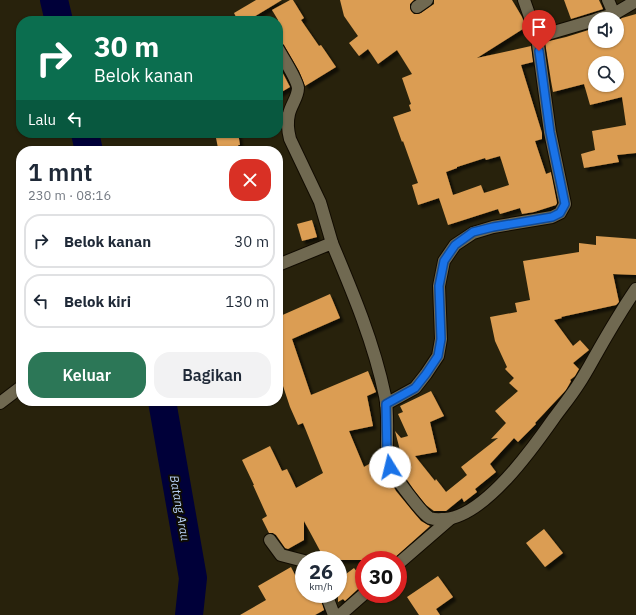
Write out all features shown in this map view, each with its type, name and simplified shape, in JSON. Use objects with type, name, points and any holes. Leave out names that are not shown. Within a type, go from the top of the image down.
[{"type":"street","points":[[386,404],[415,388],[438,356],[441,339],[439,286],[444,261],[455,245],[473,232],[552,217],[560,213],[565,204],[550,132],[537,37],[524,0]]},
{"type":"street","points":[[608,0],[613,12]]},
{"type":"street","points":[[617,12],[636,1]]},
{"type":"street","points":[[537,37],[588,21]]},
{"type":"street","points":[[283,58],[296,80],[298,87],[297,96],[288,115],[290,139],[320,202],[332,243],[357,303],[377,362],[386,404],[387,457],[390,467],[422,511],[430,518],[438,520],[450,519],[462,514],[475,507],[510,475],[540,438],[578,384],[636,289]]},
{"type":"street","points":[[283,263],[332,243]]},
{"type":"street","points":[[0,403],[16,391]]},
{"type":"street","points":[[407,556],[450,519]]},
{"type":"street","points":[[270,540],[281,555],[295,559]]},
{"type":"street","points":[[340,615],[355,602]]},
{"type":"street","points":[[329,603],[334,615]]},
{"type":"building","points":[[256,0],[282,0],[255,16],[236,16],[234,13]]},
{"type":"building","points":[[290,0],[293,0],[304,18],[301,20],[336,67],[305,86],[299,71],[283,44],[283,16],[276,16],[272,10]]},
{"type":"building","points":[[340,0],[414,0],[410,4],[410,8],[414,14],[417,14],[434,4],[434,0],[512,0],[526,27],[477,58],[531,46],[533,62],[521,65],[542,133],[542,139],[535,141],[546,174],[551,172],[557,203],[556,205],[522,214],[520,208],[500,214],[498,209],[448,225],[439,198],[418,205],[412,185],[418,183],[393,117],[411,111],[409,105],[411,104],[402,78],[412,74],[397,50],[378,64],[368,49],[359,56],[349,43],[358,36],[344,16]],"holes":[[[500,156],[509,185],[484,193],[481,185],[453,195],[446,172],[485,158],[486,160]]]},
{"type":"building","points":[[564,0],[599,0],[603,9],[588,12],[588,14],[571,19]]},
{"type":"building","points":[[636,14],[636,153],[617,155],[619,162],[584,168],[581,154],[595,150],[592,131],[626,125],[622,97],[590,105],[584,84],[553,92],[545,42],[588,30],[588,48],[624,48],[624,17]]},
{"type":"building","points":[[283,74],[290,87],[283,91]]},
{"type":"building","points":[[216,138],[239,138],[240,145],[238,146],[218,146]]},
{"type":"building","points":[[312,220],[317,237],[302,241],[297,224]]},
{"type":"building","points":[[596,236],[636,239],[636,275],[613,274],[619,302],[616,305],[561,317],[562,318],[554,320],[573,346],[580,340],[589,350],[573,363],[579,369],[575,376],[570,380],[571,381],[566,390],[535,423],[536,424],[518,442],[514,438],[490,464],[496,472],[475,489],[477,492],[464,502],[462,498],[446,511],[434,511],[426,505],[414,490],[396,462],[402,458],[395,431],[401,438],[408,436],[398,414],[403,412],[400,406],[431,391],[444,416],[430,422],[437,452],[415,456],[446,492],[467,475],[461,467],[498,438],[491,439],[506,423],[495,411],[518,391],[509,383],[514,378],[505,369],[507,367],[495,341],[490,317],[517,312],[515,303],[530,300],[523,261],[579,252],[579,243],[596,245]]},
{"type":"building","points":[[330,294],[340,318],[292,339],[311,395],[368,371],[376,392],[367,396],[373,426],[349,431],[364,467],[374,461],[380,471],[383,469],[396,491],[421,521],[430,526],[402,551],[355,551],[355,560],[347,560],[347,551],[320,551],[304,521],[304,540],[288,549],[285,548],[276,535],[269,533],[262,519],[267,516],[242,460],[270,446],[282,471],[287,469],[296,488],[323,473],[303,423],[298,425],[283,386],[283,315]]},
{"type":"building","points":[[544,529],[563,553],[545,567],[526,543]]},
{"type":"building","points":[[291,567],[295,575],[295,603],[322,603],[324,610],[315,615],[240,615],[266,600],[258,586]]},
{"type":"building","points":[[354,568],[355,569],[355,592],[347,599],[347,573]]},
{"type":"building","points":[[438,576],[453,597],[436,609],[440,615],[419,615],[407,597]]},
{"type":"waterway","name":"Batang Arau","points":[[54,0],[58,16]]},
{"type":"waterway","name":"Batang Arau","points":[[86,138],[88,146]]},
{"type":"waterway","name":"Batang Arau","points":[[163,406],[193,578],[189,615]]},
{"type":"route","points":[[390,467],[387,457],[386,404],[415,388],[438,356],[441,339],[439,286],[444,261],[455,245],[473,232],[552,217],[560,213],[565,204],[550,132],[539,51]]}]
